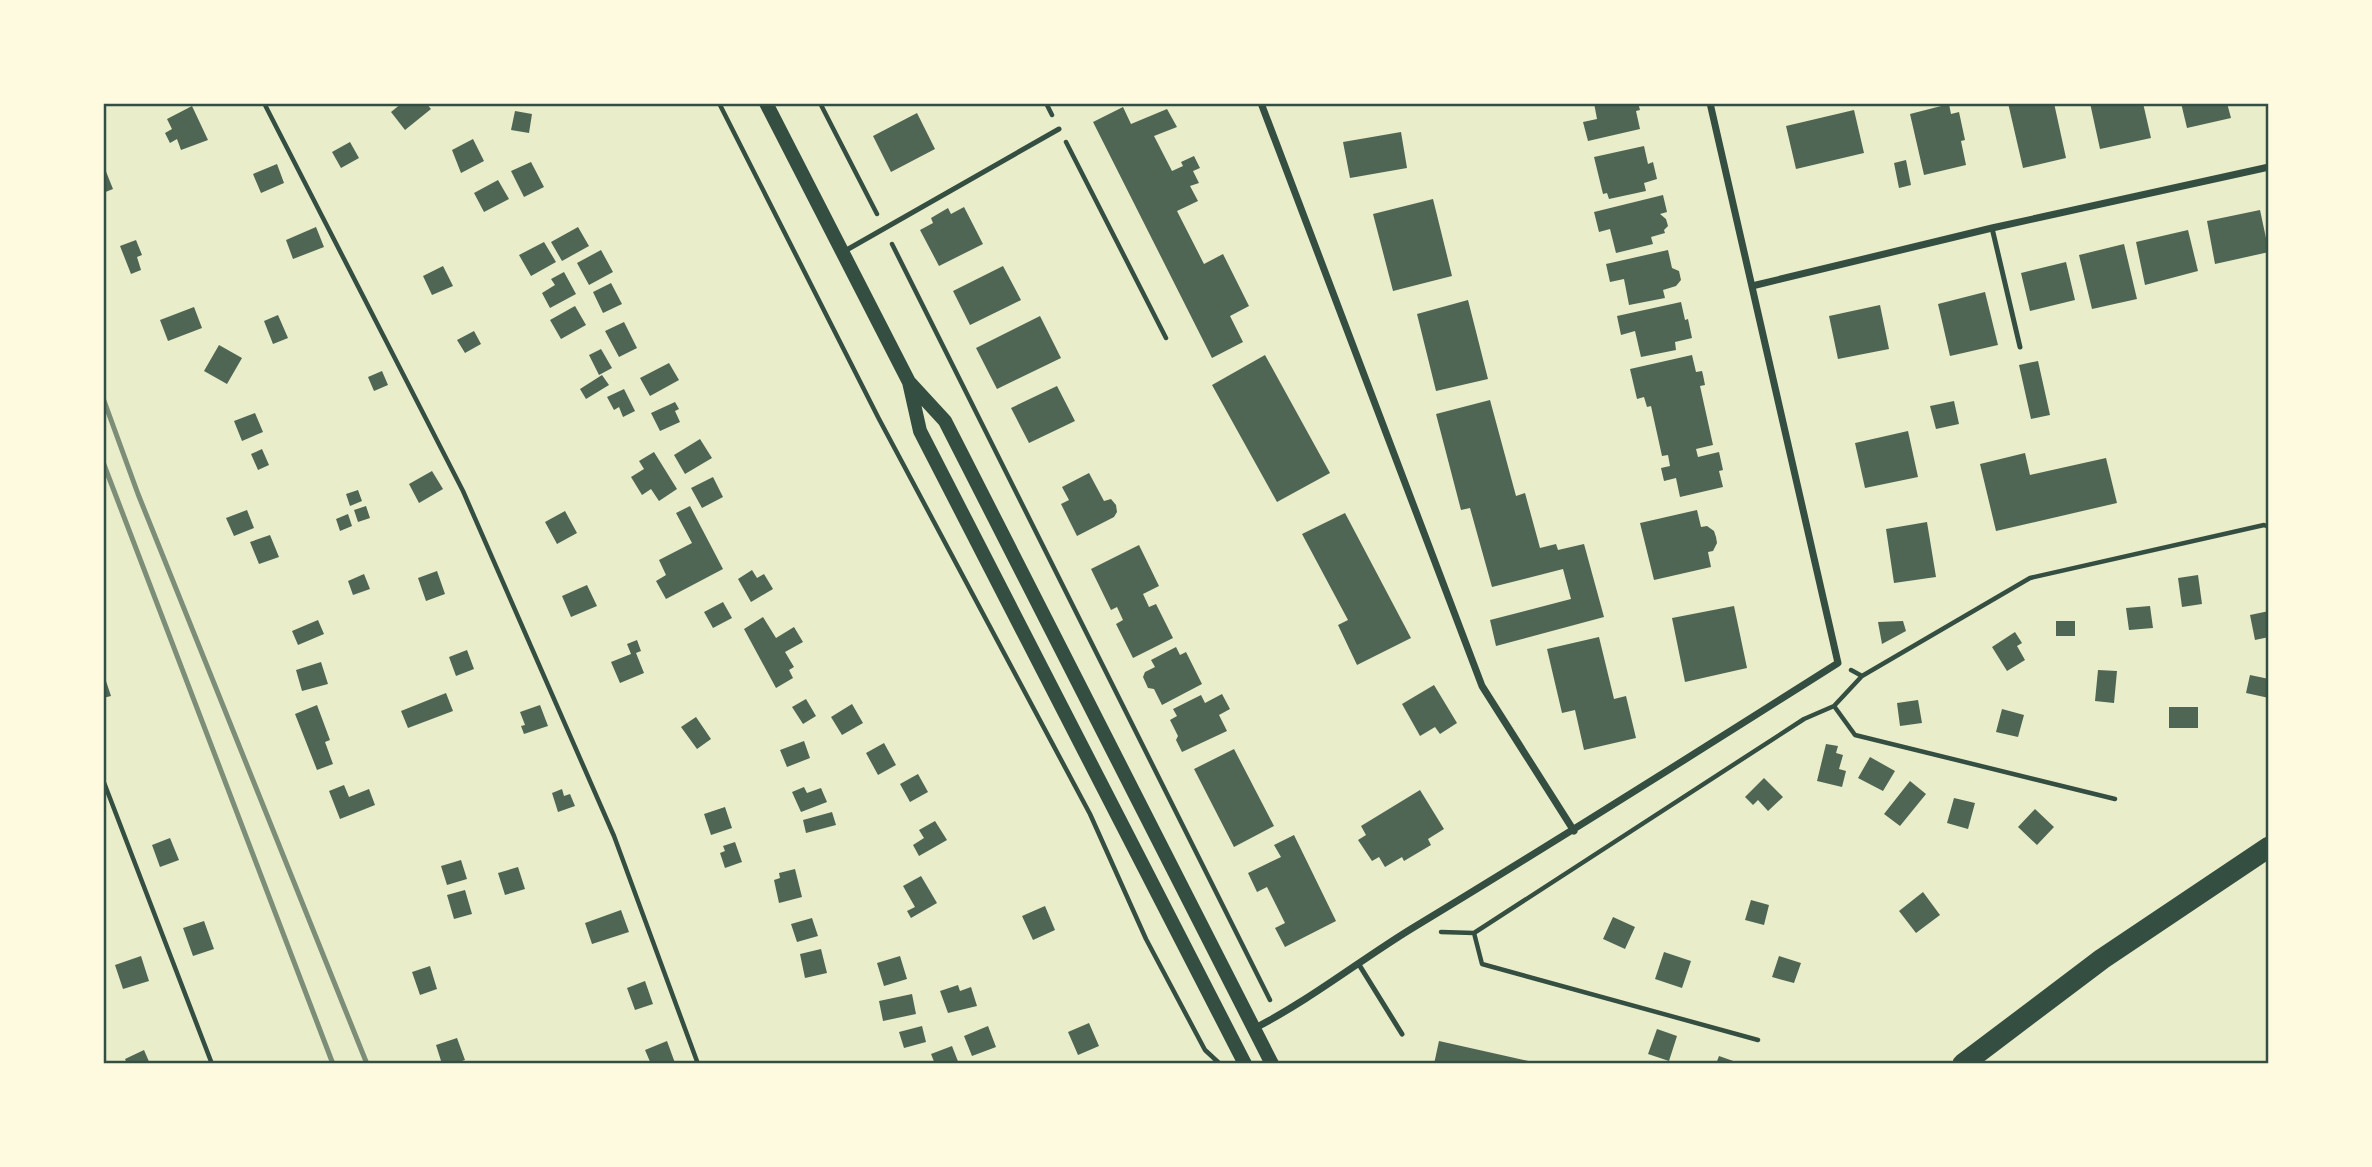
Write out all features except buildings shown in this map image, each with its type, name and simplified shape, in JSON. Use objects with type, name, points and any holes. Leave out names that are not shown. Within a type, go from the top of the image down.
[{"type":"highway","points":[[1963,1064],[2102,959],[2269,847]]},
{"type":"main road","points":[[766,103],[909,382],[920,431],[1245,1064]]},
{"type":"main road","points":[[909,382],[945,421],[1272,1064]]},
{"type":"street","points":[[1261,103],[1482,686],[1574,831]]},
{"type":"street","points":[[1255,1028],[1278,1016],[1408,931],[1574,831],[1838,663],[1710,103]]},
{"type":"street","points":[[1752,286],[1992,228],[2269,167]]},
{"type":"lane","points":[[842,252],[1059,129]]},
{"type":"lane","points":[[1992,228],[2020,347]]},
{"type":"lane","points":[[1358,963],[1402,1034]]},
{"type":"path","points":[[264,103],[463,491],[614,835],[698,1064]]},
{"type":"path","points":[[719,103],[879,419],[1090,814],[1146,939],[1205,1050],[1220,1064]]},
{"type":"path","points":[[820,103],[1278,1016]]},
{"type":"path","points":[[1046,103],[1166,338]]},
{"type":"path","points":[[1408,931],[1474,933],[1804,719],[1834,706],[1862,676],[2030,578],[2264,525],[2269,527]]},
{"type":"path","points":[[1838,663],[1862,676]]},
{"type":"path","points":[[1834,706],[1855,735],[2115,799]]},
{"type":"path","points":[[103,780],[212,1064]]},
{"type":"path","points":[[1474,933],[1482,964],[1758,1040]]},
{"type":"railway","points":[[103,398],[138,494],[367,1064]]},
{"type":"railway","points":[[103,462],[333,1064]]}]
